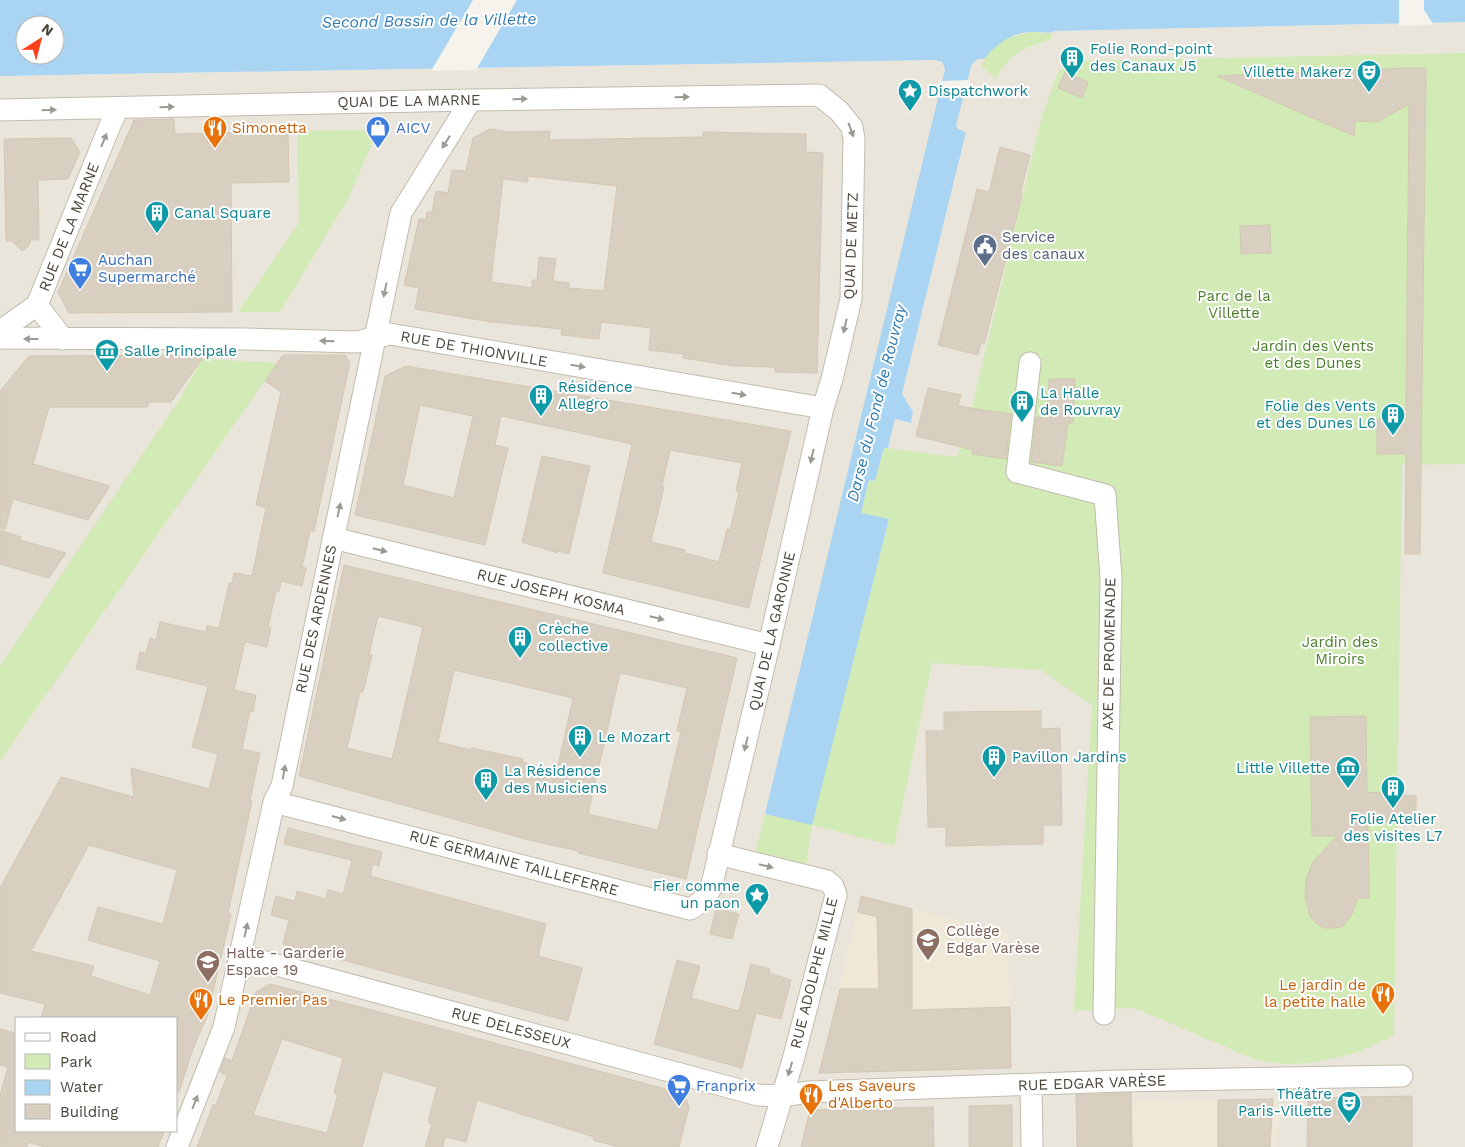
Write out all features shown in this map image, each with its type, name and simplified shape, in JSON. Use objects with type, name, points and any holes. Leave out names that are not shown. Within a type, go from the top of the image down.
[{"type":"street","name":"QUAI DE LA MARNE","points":[[0,110],[819,95]]},
{"type":"street","name":"QUAI DE METZ","points":[[819,95],[839,111],[852,127],[854,139],[851,299],[832,379],[823,408]]},
{"type":"street","name":"RUE DES ARDENNES","points":[[177,1147],[224,1027],[274,802],[282,786],[332,538],[402,213],[471,100]]},
{"type":"street","name":"RUE DE LA MARNE","points":[[0,331],[37,305],[118,108]]},
{"type":"street","points":[[37,305],[63,339]]},
{"type":"street","name":"RUE DE THIONVILLE","points":[[0,338],[244,339],[357,342],[390,334],[823,408]]},
{"type":"street","name":"AXE DE PROMENADE","points":[[1030,363],[1017,472],[1105,495],[1111,578],[1104,1014]]},
{"type":"street","name":"QUAI DE LA GARONNE","points":[[718,854],[769,645],[823,408]]},
{"type":"street","name":"RUE JOSEPH KOSMA","points":[[332,538],[769,645]]},
{"type":"street","name":"RUE GERMAINE TAILLEFERRE","points":[[274,802],[690,909],[700,904],[711,888],[718,854]]},
{"type":"street","name":"RUE ADOLPHE MILLE","points":[[718,854],[827,881],[833,886],[836,895],[793,1060],[767,1147]]},
{"type":"street","name":"RUE DELESSEUX","points":[[240,955],[758,1095],[782,1096]]},
{"type":"street","name":"RUE EDGAR VARÈSE","points":[[782,1096],[809,1092],[1121,1081],[1402,1076]]},
{"type":"street","points":[[1031,1085],[1032,1147]]},
{"type":"shaded area","points":[[1465,22],[1465,1147],[0,1147],[0,76],[935,60],[942,62],[945,69],[861,513],[888,448],[895,419],[910,423],[913,412],[902,394],[966,132],[957,129],[956,126],[971,67],[973,62],[1055,31]]},
{"type":"shaded area","name":"Collège Edgar Varèse","points":[[861,896],[1008,933],[1011,1068],[819,1073]]},
{"type":"shaded area","points":[[1278,1099],[1277,1147],[1075,1147],[1074,1104]]},
{"type":"green space","points":[[1031,32],[1051,33],[1051,39],[1020,51],[1006,64],[995,80],[982,67],[989,53],[1001,42]]},
{"type":"green space","name":"Parc de la Villette","points":[[1465,53],[1465,464],[1402,465],[1394,1036],[1356,1053],[1313,1063],[1285,1064],[1259,1061],[1139,1010],[1130,1008],[1074,1011],[1092,705],[1041,670],[932,663],[894,846],[812,825],[806,866],[755,853],[765,814],[811,824],[888,519],[861,513],[869,480],[875,481],[884,448],[957,457],[972,407],[1042,116],[1057,75],[1067,61]]},
{"type":"green space","points":[[378,130],[349,197],[280,312],[238,312],[299,223],[297,131]]},
{"type":"green space","points":[[202,359],[277,363],[0,761],[0,666],[181,397]]},
{"type":"water","points":[[0,0],[1465,0],[1465,22],[1024,33],[1005,40],[984,59],[973,63],[956,126],[958,129],[966,132],[902,394],[913,412],[911,423],[895,419],[888,448],[884,448],[875,481],[869,480],[861,513],[889,519],[812,825],[765,814],[945,69],[942,62],[935,60],[0,76]]},
{"type":"pier","points":[[473,0],[517,0],[476,70],[431,71]]},
{"type":"pier","points":[[1399,0],[1424,0],[1424,10],[1432,25],[1399,26]]},
{"type":"pier","points":[[970,80],[967,94],[937,95],[940,81]]},
{"type":"building","points":[[1426,68],[1420,554],[1405,554],[1406,454],[1377,454],[1377,419],[1406,418],[1409,104],[1377,122],[1355,121],[1354,136],[1217,76],[1356,70],[1359,74],[1363,70]]},
{"type":"building","name":"Folie Rond-point des Canaux J5","points":[[1065,72],[1088,82],[1082,98],[1058,88]]},
{"type":"building","name":"Canal Square","points":[[174,119],[175,134],[288,131],[289,182],[231,183],[232,312],[69,313],[58,292],[134,120]]},
{"type":"building","points":[[490,129],[509,132],[550,131],[549,140],[703,137],[703,132],[806,134],[806,152],[823,153],[817,373],[775,372],[775,367],[734,366],[683,358],[683,354],[649,350],[651,328],[601,322],[599,339],[561,335],[562,329],[491,322],[415,309],[419,288],[404,285],[419,219],[426,219],[427,212],[432,212],[436,191],[448,193],[452,170],[466,171],[473,138]],"holes":[[[528,176],[617,186],[604,291],[569,288],[569,283],[553,281],[556,259],[539,257],[537,280],[532,280],[532,288],[491,282],[503,179],[528,182]]]},
{"type":"building","points":[[71,138],[80,152],[68,179],[38,180],[39,240],[31,240],[28,247],[22,251],[12,241],[6,241],[4,139]]},
{"type":"building","name":"Service des canaux","points":[[1000,147],[1030,155],[1021,191],[1021,200],[984,344],[981,343],[978,355],[938,345],[977,189],[989,192]]},
{"type":"building","points":[[1270,225],[1271,253],[1241,254],[1240,226]]},
{"type":"building","points":[[205,355],[171,402],[148,402],[148,407],[49,407],[33,464],[110,486],[88,520],[13,499],[5,529],[0,528],[0,395],[1,390],[29,356]]},
{"type":"building","points":[[283,355],[345,355],[350,362],[314,532],[310,531],[302,567],[306,568],[302,586],[281,581],[279,592],[276,591],[268,627],[271,628],[267,647],[245,642],[234,690],[256,695],[253,712],[250,711],[242,749],[260,753],[250,801],[252,801],[228,913],[231,914],[208,1014],[193,1049],[179,1092],[178,1017],[41,1017],[45,1004],[0,993],[0,888],[61,777],[134,797],[131,768],[209,789],[218,754],[192,747],[208,686],[136,669],[140,652],[146,653],[150,638],[156,640],[160,622],[206,632],[207,626],[219,628],[229,583],[232,583],[234,573],[252,576],[266,508],[256,505],[281,392],[265,381]],"holes":[[[89,845],[177,870],[163,924],[98,907],[88,940],[160,961],[150,995],[91,976],[94,966],[31,951]]]},
{"type":"building","points":[[406,366],[791,431],[749,608],[603,573],[632,444],[501,416],[495,445],[508,448],[485,545],[355,515],[385,376]],"holes":[[[420,405],[473,416],[454,498],[403,485]],[[670,450],[742,463],[736,491],[739,492],[730,530],[727,529],[719,562],[684,553],[685,550],[651,542],[664,487],[662,486]]]},
{"type":"building","points":[[1049,379],[1075,379],[1073,423],[1068,423],[1062,466],[1031,462],[1036,417],[1047,419]]},
{"type":"building","points":[[928,388],[961,395],[958,406],[1011,414],[1006,459],[972,454],[973,450],[916,436]]},
{"type":"building","points":[[542,456],[590,466],[569,554],[558,551],[558,553],[522,542]]},
{"type":"building","points":[[0,530],[21,537],[20,540],[66,553],[49,578],[0,564]]},
{"type":"building","points":[[344,565],[737,658],[686,879],[529,840],[299,776]],"holes":[[[378,616],[423,627],[392,759],[347,748],[360,692],[363,692],[372,655],[369,655]],[[454,670],[573,698],[555,779],[526,772],[527,763],[522,762],[523,759],[438,742]],[[620,673],[687,688],[677,731],[681,732],[658,830],[588,814]]]},
{"type":"building","name":"Pavillon Jardins","points":[[1041,711],[1041,729],[1060,728],[1062,825],[1043,825],[1043,844],[946,846],[946,827],[928,827],[926,731],[944,731],[944,712]]},
{"type":"building","points":[[1366,716],[1367,792],[1416,796],[1416,826],[1368,820],[1369,898],[1358,898],[1352,914],[1343,926],[1324,928],[1317,924],[1310,916],[1305,897],[1306,880],[1313,862],[1337,836],[1312,836],[1310,717]]},
{"type":"building","points":[[288,828],[382,852],[379,866],[373,864],[370,876],[546,924],[538,956],[582,968],[568,1021],[283,944],[289,920],[271,915],[276,896],[295,901],[297,891],[326,899],[328,890],[343,894],[352,860],[284,844]]},
{"type":"building","points":[[861,896],[912,909],[912,1010],[1010,1007],[1011,1068],[819,1073],[840,989],[879,989],[877,917],[858,912]]},
{"type":"building","points":[[716,908],[739,914],[732,939],[710,934]]},
{"type":"building","points":[[677,960],[700,966],[691,998],[739,1011],[751,964],[770,969],[769,973],[791,980],[781,1019],[756,1013],[742,1068],[654,1044]]},
{"type":"building","points":[[270,984],[684,1094],[689,1107],[679,1147],[619,1147],[593,1140],[594,1137],[477,1100],[466,1142],[445,1137],[443,1147],[425,1147],[432,1124],[428,1122],[437,1087],[383,1071],[362,1147],[197,1147],[213,1105],[216,1105],[227,1076],[220,1072],[225,1058],[232,1061],[256,992]],"holes":[[[282,1039],[343,1058],[334,1093],[338,1094],[327,1133],[253,1115]]]},
{"type":"building","points":[[0,1029],[15,1033],[15,1132],[164,1132],[158,1147],[45,1147],[28,1142],[27,1147],[0,1147],[0,1095],[8,1067],[0,1065]]},
{"type":"building","points":[[1131,1093],[1132,1147],[1077,1147],[1076,1095]]},
{"type":"building","name":"Théâtre Paris-Villette","points":[[1412,1096],[1412,1147],[1307,1147],[1308,1098]]},
{"type":"building","points":[[1273,1099],[1270,1147],[1218,1147],[1218,1100]]},
{"type":"building","points":[[1012,1105],[1012,1147],[969,1147],[969,1106]]},
{"type":"building","points":[[933,1107],[934,1147],[801,1147],[810,1110]]},
{"type":"place","name":"Folie Rond-point des Canaux J5","points":[[1072,79]]},
{"type":"place","name":"Villette Makerz","points":[[1369,93]]},
{"type":"place","name":"Dispatchwork","points":[[910,112]]},
{"type":"place","name":"Simonetta","points":[[215,149]]},
{"type":"place","name":"AICV","points":[[378,149]]},
{"type":"place","name":"Canal Square","points":[[157,234]]},
{"type":"place","name":"Service des canaux","points":[[985,267]]},
{"type":"place","name":"Auchan Supermarché","points":[[80,290]]},
{"type":"place","name":"Salle Principale","points":[[107,372]]},
{"type":"place","name":"Résidence Allegro","points":[[541,417]]},
{"type":"place","name":"La Halle de Rouvray","points":[[1022,423]]},
{"type":"place","name":"Folie des Vents et des Dunes L6","points":[[1393,436]]},
{"type":"place","name":"Crèche collective","points":[[520,659]]},
{"type":"place","name":"Le Mozart","points":[[580,758]]},
{"type":"place","name":"Pavillon Jardins","points":[[994,778]]},
{"type":"place","name":"Little Villette","points":[[1348,789]]},
{"type":"place","name":"La Résidence des Musiciens","points":[[486,801]]},
{"type":"place","name":"Folie Atelier des visites L7","points":[[1393,809]]},
{"type":"place","name":"Fier comme un paon","points":[[757,916]]},
{"type":"place","name":"Collège Edgar Varèse","points":[[928,961]]},
{"type":"place","name":"Halte - Garderie Espace 19","points":[[208,983]]},
{"type":"place","name":"Le jardin de la petite halle","points":[[1383,1015]]},
{"type":"place","name":"Le Premier Pas","points":[[201,1021]]},
{"type":"place","name":"Franprix","points":[[679,1107]]},
{"type":"place","name":"Les Saveurs d'Alberto","points":[[811,1116]]},
{"type":"place","name":"Théâtre Paris-Villette","points":[[1349,1124]]},
{"type":"water label","name":"Second Bassin de la Villette","points":[[429,20]]},
{"type":"water label","name":"Darse du Fond de Rouvray","points":[[876,403]]},
{"type":"park label","name":"Jardin des Vents et des Dunes","points":[[1313,354]]},
{"type":"park label","name":"Jardin des Miroirs","points":[[1340,650]]}]
